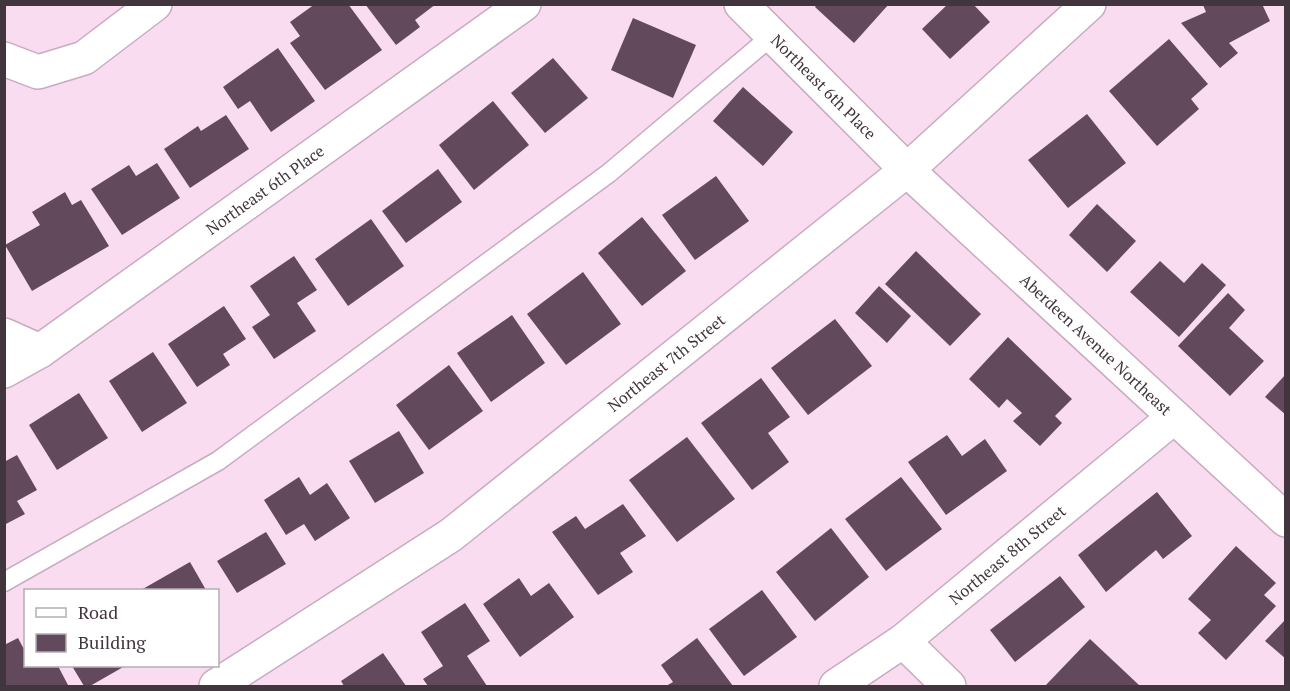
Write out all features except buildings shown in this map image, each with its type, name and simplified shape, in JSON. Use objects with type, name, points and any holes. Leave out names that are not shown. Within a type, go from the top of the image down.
[{"type":"street","points":[[4,59],[38,72],[84,58],[155,4]]},
{"type":"street","name":"Northeast 6th Place","points":[[4,371],[40,351],[524,4]]},
{"type":"street","name":"Northeast 6th Place","points":[[741,4],[907,170]]},
{"type":"street","name":"Northeast 7th Street","points":[[216,687],[451,535],[907,170],[1089,4]]},
{"type":"street","name":"Aberdeen Avenue Northeast","points":[[907,170],[1286,520]]},
{"type":"street","points":[[4,335],[40,351]]},
{"type":"street","name":"Northeast 8th Street","points":[[836,687],[903,641],[1174,417]]},
{"type":"street","points":[[903,641],[949,687]]},
{"type":"lane","points":[[4,582],[218,461],[609,173],[773,34]]}]
